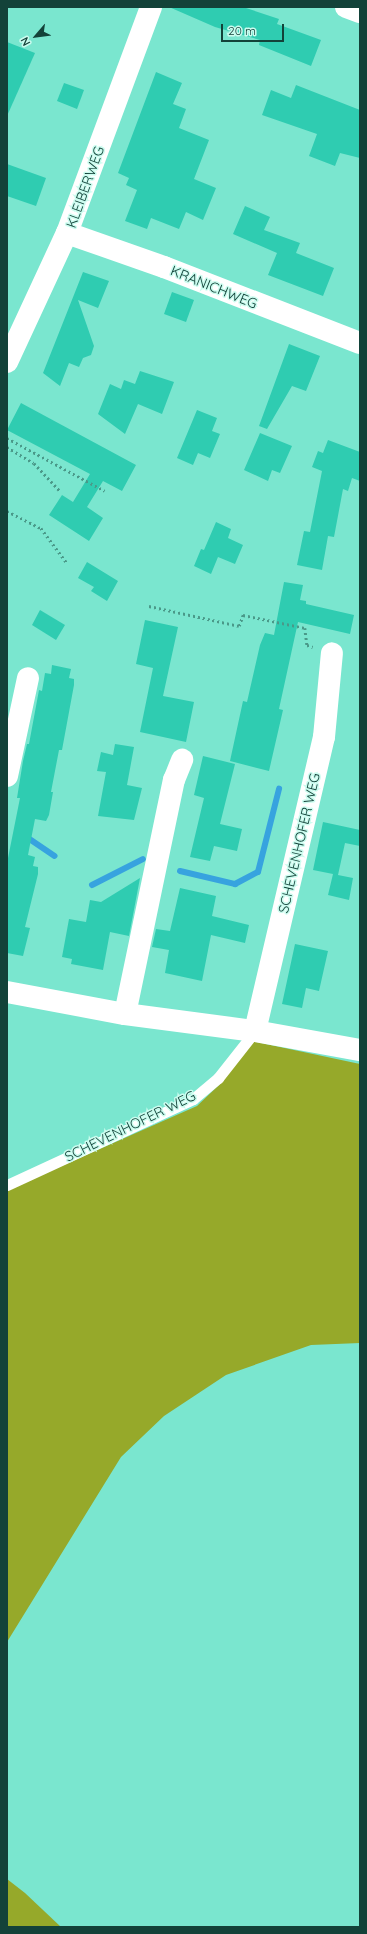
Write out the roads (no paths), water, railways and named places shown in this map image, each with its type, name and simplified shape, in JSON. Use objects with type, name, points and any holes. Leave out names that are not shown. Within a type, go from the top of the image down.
[{"type":"street","name":"KLEIBERWEG","points":[[7,362],[68,233],[151,7]]},
{"type":"street","points":[[346,7],[360,12]]},
{"type":"street","name":"KRANICHWEG","points":[[68,233],[164,267],[360,343]]},
{"type":"street","name":"SCHEVENHOFER WEG","points":[[255,1031],[324,737],[332,653]]},
{"type":"street","points":[[7,776],[28,678]]},
{"type":"street","points":[[126,1014],[174,780],[182,760]]},
{"type":"street","points":[[7,992],[126,1014],[255,1031],[360,1050]]},
{"type":"lane","name":"SCHEVENHOFER WEG","points":[[7,1185],[192,1099],[218,1078],[255,1031]]},
{"type":"waterway","points":[[180,871],[235,884],[258,872],[279,789]]},
{"type":"waterway","points":[[25,841],[28,838],[55,856]]},
{"type":"waterway","points":[[92,885],[143,859]]}]
